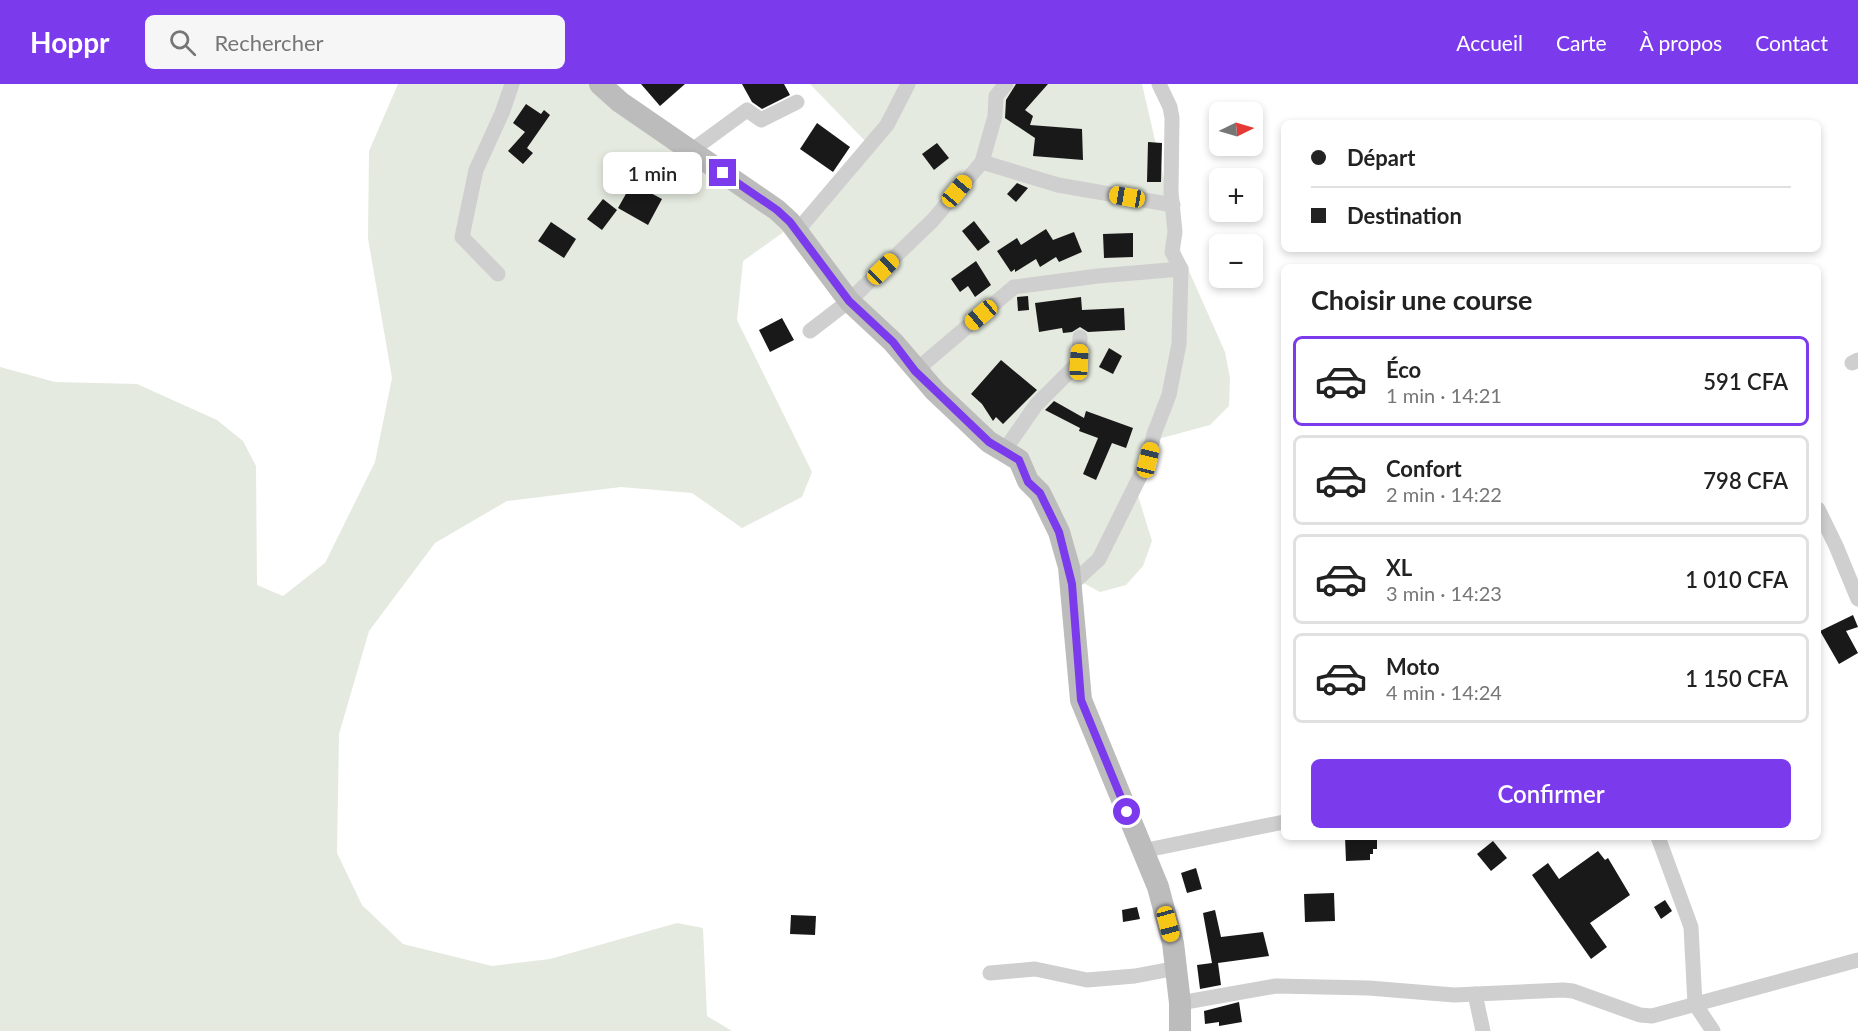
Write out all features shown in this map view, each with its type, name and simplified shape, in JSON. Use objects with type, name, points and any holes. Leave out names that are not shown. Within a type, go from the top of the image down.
[{"type":"street","points":[[498,274],[462,237],[476,170],[502,113],[512,84]]},
{"type":"street","points":[[600,84],[620,102],[777,210],[797,231],[849,301],[893,342],[915,371],[989,442],[1019,460],[1028,482],[1040,493],[1059,532],[1072,584],[1081,700],[1158,887],[1173,943],[1180,1003],[1180,1031]]},
{"type":"street","points":[[797,231],[887,125],[908,84]]},
{"type":"street","points":[[810,332],[849,301],[933,220],[982,162],[995,116],[996,96],[1006,84]]},
{"type":"street","points":[[1072,584],[1099,559],[1148,460],[1154,434],[1169,394],[1179,344],[1181,270],[1172,252],[1174,232],[1172,118],[1170,107],[1159,84]]},
{"type":"street","points":[[691,151],[747,110],[761,120],[797,102]]},
{"type":"street","points":[[982,162],[1058,185],[1173,205]]},
{"type":"street","points":[[915,371],[1014,287],[1098,276],[1181,270]]},
{"type":"street","points":[[1004,451],[1036,405],[1079,362],[1080,337]]},
{"type":"street","points":[[1821,516],[1858,599]]},
{"type":"street","points":[[1142,851],[1281,823]]},
{"type":"street","points":[[1659,840],[1691,927],[1695,1004],[1713,1031]]},
{"type":"street","points":[[1180,1003],[1276,986],[1475,994],[1563,990],[1573,991],[1640,1016],[1652,1016],[1858,960]]},
{"type":"street","points":[[990,973],[1035,969],[1087,980],[1135,976],[1177,968]]},
{"type":"street","points":[[1475,994],[1483,1031]]},
{"type":"shaded area","points":[[398,84],[605,84],[797,223],[866,142],[810,84],[1142,84],[1181,253],[1225,352],[1230,378],[1229,406],[1210,425],[1158,439],[1141,458],[1135,486],[1152,541],[1143,566],[1126,585],[1100,592],[1076,579],[1029,487],[996,448],[889,349],[796,223],[743,261],[737,320],[812,472],[802,497],[742,528],[692,493],[621,487],[507,501],[435,543],[369,631],[339,734],[337,853],[362,905],[403,944],[492,966],[550,959],[677,923],[703,928],[707,1016],[732,1031],[0,1031],[0,367],[55,382],[137,384],[217,420],[243,441],[256,466],[257,585],[283,596],[325,563],[375,462],[392,378],[368,238],[369,151]]},
{"type":"building","points":[[641,84],[685,84],[660,106]]},
{"type":"building","points":[[742,84],[784,84],[790,95],[762,109],[752,102]]},
{"type":"building","points":[[1016,84],[1048,84],[1025,110],[1033,116],[1030,125],[1082,129],[1083,160],[1033,156],[1035,138],[1005,118],[1006,100]]},
{"type":"building","points":[[526,104],[541,114],[544,110],[550,115],[527,148],[533,153],[523,164],[508,151],[525,132],[513,123]]},
{"type":"building","points":[[817,123],[850,147],[833,172],[800,149]]},
{"type":"building","points":[[1148,142],[1162,143],[1161,182],[1147,182]]},
{"type":"building","points":[[937,143],[949,158],[934,170],[922,154]]},
{"type":"building","points":[[632,183],[662,199],[648,225],[618,208]]},
{"type":"building","points":[[1017,183],[1028,188],[1016,202],[1007,194]]},
{"type":"building","points":[[603,199],[617,210],[602,230],[587,219]]},
{"type":"building","points":[[974,221],[990,242],[978,251],[962,231]]},
{"type":"building","points":[[551,222],[576,239],[564,258],[538,241]]},
{"type":"building","points":[[1046,229],[1053,240],[1074,232],[1082,252],[1059,262],[1056,257],[1040,267],[1036,259],[1015,272],[1015,269],[1011,272],[997,251],[1017,238],[1021,245]]},
{"type":"building","points":[[1133,233],[1133,257],[1104,258],[1103,234]]},
{"type":"building","points":[[976,261],[991,285],[975,297],[968,286],[960,292],[951,279]]},
{"type":"building","points":[[1028,296],[1029,310],[1018,311],[1017,297]]},
{"type":"building","points":[[1081,297],[1082,310],[1124,308],[1125,330],[1088,332],[1080,327],[1072,332],[1063,333],[1062,328],[1039,332],[1035,303]]},
{"type":"building","points":[[782,318],[794,340],[770,352],[759,330]]},
{"type":"building","points":[[1109,348],[1122,356],[1113,374],[1099,367]]},
{"type":"building","points":[[1001,360],[1037,390],[1003,424],[996,417],[993,421],[982,404],[971,394]]},
{"type":"building","points":[[1054,401],[1084,418],[1086,411],[1133,428],[1126,448],[1112,443],[1096,480],[1083,474],[1098,438],[1079,431],[1080,428],[1045,410]]},
{"type":"building","points":[[1853,615],[1858,627],[1846,631],[1858,653],[1839,664],[1821,631]]},
{"type":"building","points":[[1345,840],[1377,840],[1377,849],[1373,849],[1370,860],[1346,861]]},
{"type":"building","points":[[1493,841],[1507,858],[1491,871],[1477,854]]},
{"type":"building","points":[[1598,851],[1605,860],[1608,858],[1630,895],[1590,923],[1607,947],[1591,959],[1532,875],[1548,863],[1559,879]]},
{"type":"building","points":[[1196,868],[1202,889],[1187,893],[1181,873]]},
{"type":"building","points":[[1334,893],[1335,921],[1305,922],[1304,894]]},
{"type":"building","points":[[1665,900],[1672,911],[1661,919],[1654,907]]},
{"type":"building","points":[[1137,907],[1140,919],[1123,922],[1122,910]]},
{"type":"building","points":[[1215,910],[1221,937],[1263,932],[1269,956],[1218,963],[1221,985],[1200,989],[1197,965],[1212,963],[1203,913]]},
{"type":"building","points":[[791,915],[816,916],[815,935],[790,934]]},
{"type":"building","points":[[1239,1002],[1242,1022],[1219,1026],[1219,1022],[1205,1024],[1204,1011]]},
{"type":"route","points":[[723,173],[777,210],[790,222],[849,301],[893,342],[915,371],[989,442],[1019,460],[1028,482],[1040,493],[1059,532],[1069,567],[1081,700],[1127,812]]}]
